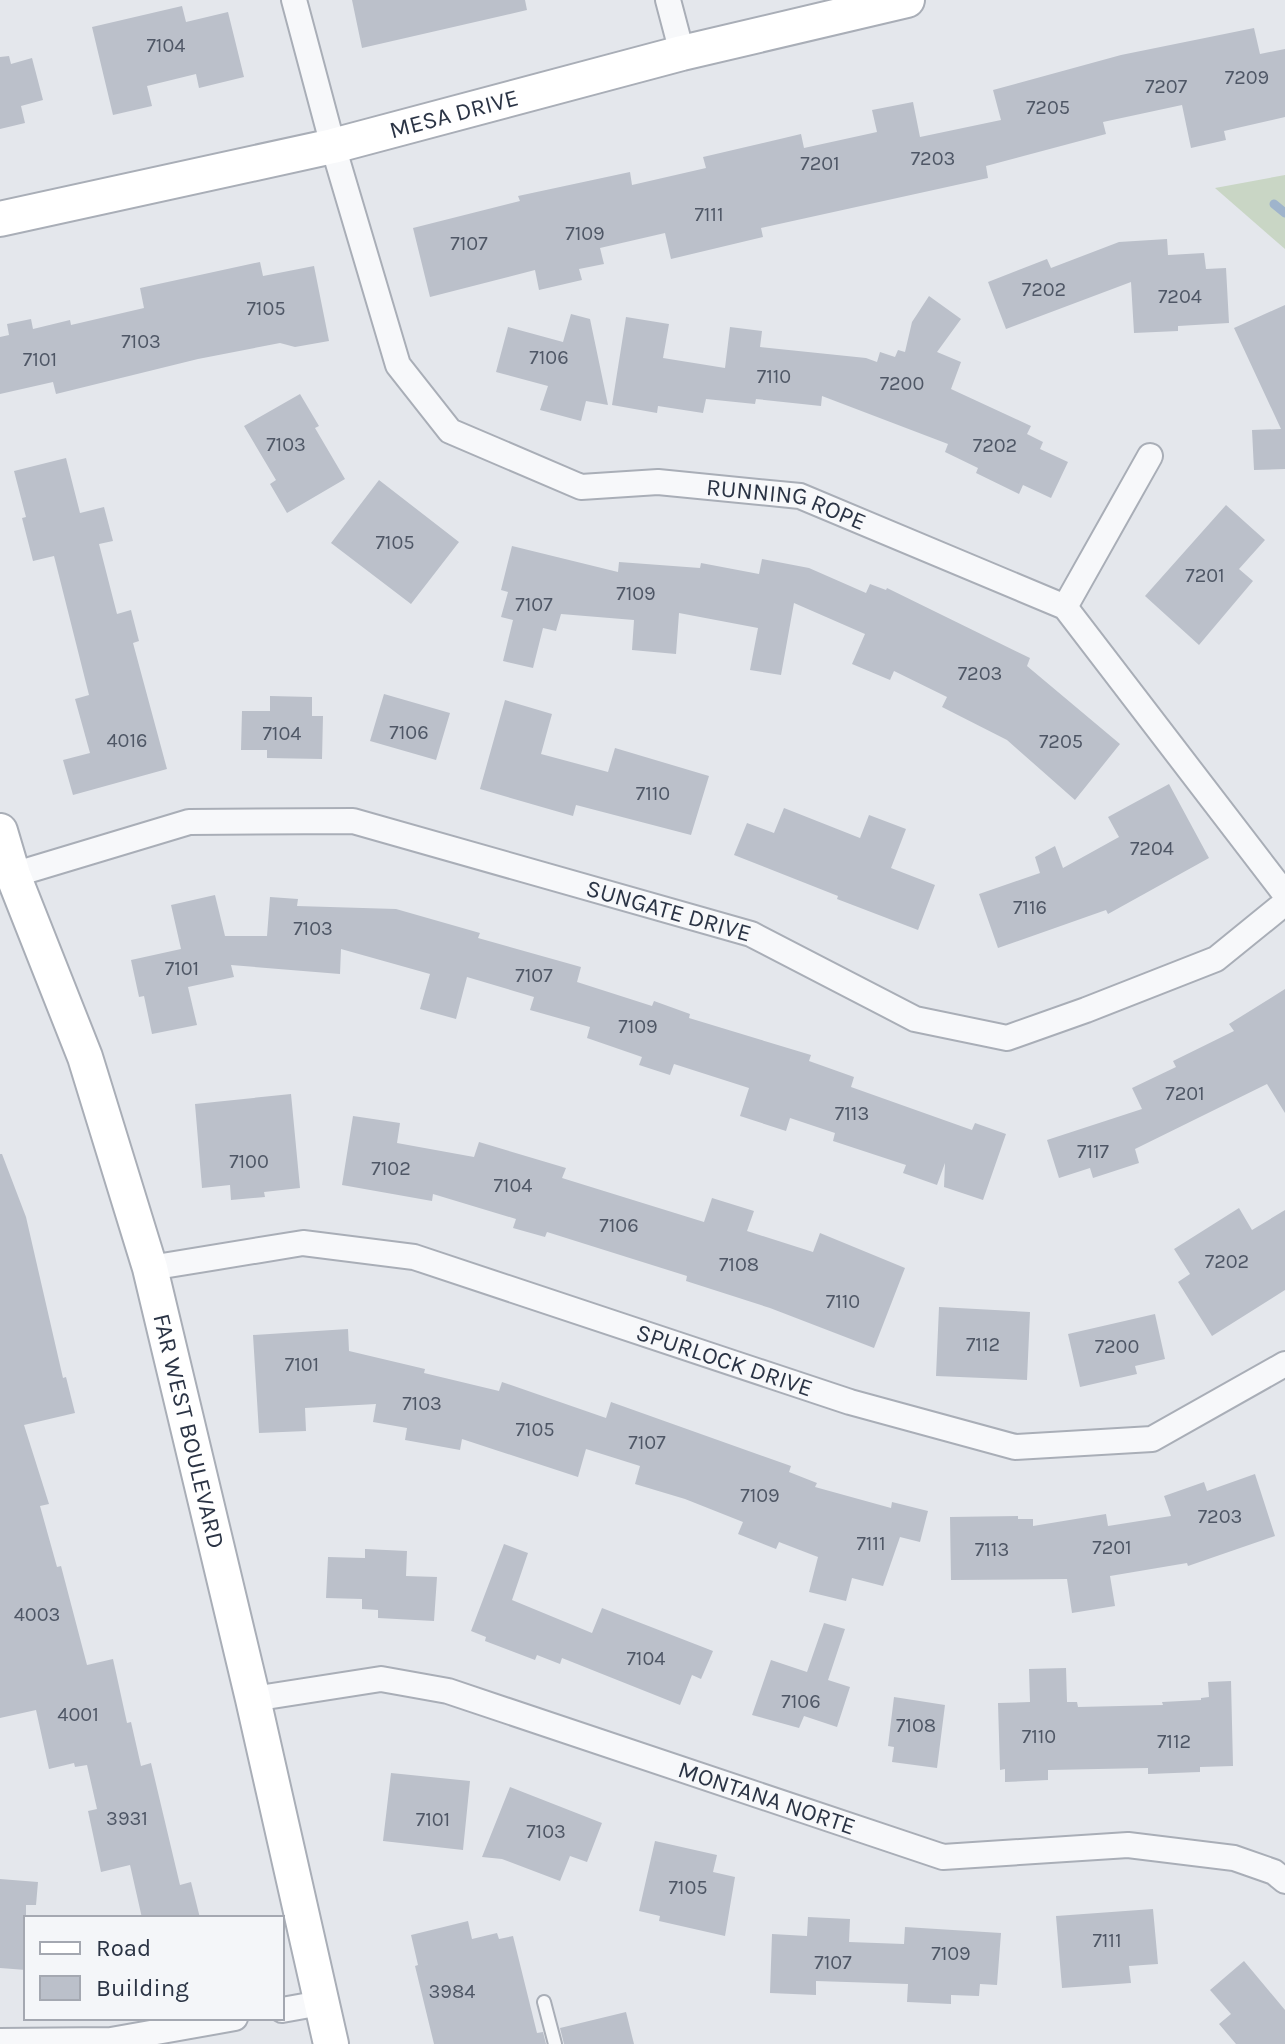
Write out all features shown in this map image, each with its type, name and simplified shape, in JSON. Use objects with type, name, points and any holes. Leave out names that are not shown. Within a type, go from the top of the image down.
[{"type":"street","name":"RUNNING ROPE","points":[[294,0],[333,146],[398,365],[450,431],[581,487],[658,482],[800,496],[1065,607],[1285,894]]},
{"type":"street","points":[[668,0],[682,53]]},
{"type":"street","name":"MESA DRIVE","points":[[0,219],[333,146],[682,53],[907,0]]},
{"type":"street","points":[[1065,607],[1150,456]]},
{"type":"street","name":"SUNGATE DRIVE","points":[[13,875],[189,822],[353,821],[751,934],[915,1019],[1007,1038],[1216,959],[1285,903]]},
{"type":"street","name":"FAR WEST BOULEVARD","points":[[0,831],[13,875],[85,1057],[150,1268],[253,1699],[331,2044]]},
{"type":"street","name":"SPURLOCK DRIVE","points":[[150,1268],[303,1243],[414,1257],[850,1402],[1015,1447],[1152,1439],[1285,1364]]},
{"type":"street","name":"MONTANA NORTE","points":[[253,1699],[381,1679],[448,1691],[943,1857],[1128,1845],[1234,1858],[1274,1872],[1285,1881]]},
{"type":"street","points":[[284,2010],[321,2003]]},
{"type":"street","points":[[0,2041],[111,2040],[224,2020]]},
{"type":"lane","points":[[544,2002],[555,2044]]},
{"type":"green space","points":[[1285,175],[1285,249],[1215,188]]},
{"type":"building","points":[[352,0],[525,0],[527,10],[362,48]]},
{"type":"building","points":[[182,6],[186,22],[228,12],[244,77],[199,88],[196,74],[147,86],[152,106],[113,115],[92,27]]},
{"type":"building","points":[[1254,28],[1260,54],[1285,49],[1285,117],[1224,131],[1226,140],[1191,148],[1182,105],[1103,122],[1106,134],[986,166],[988,178],[761,228],[763,237],[671,259],[665,233],[600,248],[604,264],[579,269],[582,280],[539,290],[535,270],[430,297],[413,228],[520,201],[518,196],[630,172],[632,185],[706,168],[703,157],[801,134],[804,148],[877,132],[872,110],[913,102],[920,137],[1001,120],[993,90],[1121,55]]},
{"type":"building","points":[[9,56],[11,64],[32,58],[43,100],[21,106],[25,123],[0,129],[0,57]]},
{"type":"building","points":[[1167,239],[1168,255],[1204,253],[1206,269],[1226,268],[1229,323],[1178,326],[1178,331],[1134,333],[1131,282],[1006,329],[988,282],[1047,259],[1051,268],[1119,242]]},
{"type":"building","points":[[260,262],[263,276],[314,266],[329,341],[295,347],[280,343],[198,359],[56,394],[53,382],[0,394],[0,337],[9,335],[7,324],[31,319],[33,329],[70,320],[71,325],[144,308],[140,288]]},
{"type":"building","points":[[929,296],[961,319],[937,352],[961,362],[951,389],[1031,426],[1027,434],[1043,442],[1040,449],[1068,462],[1051,498],[1023,485],[1019,494],[976,473],[978,468],[945,452],[948,444],[822,396],[821,406],[756,399],[755,404],[706,399],[703,413],[658,406],[657,413],[612,405],[626,317],[669,324],[663,358],[725,368],[730,327],[762,331],[760,347],[866,358],[877,362],[880,352],[895,357],[898,350],[905,352],[912,322]]},
{"type":"building","points":[[1285,305],[1285,469],[1254,470],[1252,430],[1281,429],[1234,328]]},
{"type":"building","points":[[571,314],[590,319],[608,405],[586,401],[581,421],[540,410],[548,386],[496,372],[508,327],[563,342]]},
{"type":"building","points":[[300,394],[319,426],[315,428],[345,479],[287,513],[270,484],[276,480],[244,426]]},
{"type":"building","points":[[66,458],[80,513],[104,507],[113,541],[99,544],[117,614],[131,610],[139,641],[133,643],[167,769],[73,795],[63,760],[90,753],[75,699],[89,695],[54,556],[33,561],[14,471]]},
{"type":"building","points":[[379,480],[459,542],[411,604],[331,543]]},
{"type":"building","points":[[1226,505],[1265,540],[1239,569],[1253,581],[1199,645],[1145,596]]},
{"type":"building","points":[[512,546],[618,572],[619,562],[700,568],[701,563],[759,574],[762,559],[809,568],[866,593],[870,584],[887,588],[1030,658],[1027,666],[1120,744],[1075,800],[1007,740],[942,707],[947,697],[894,671],[890,680],[852,664],[865,634],[794,603],[781,675],[750,670],[758,628],[679,613],[676,654],[632,650],[634,620],[561,614],[556,631],[543,628],[533,668],[503,661],[513,620],[501,617],[508,592],[501,590]]},
{"type":"building","points":[[384,694],[450,713],[436,760],[370,741]]},
{"type":"building","points":[[270,696],[312,697],[312,716],[323,716],[322,759],[267,758],[267,750],[241,750],[242,711],[270,711]]},
{"type":"building","points":[[505,700],[552,714],[541,754],[608,772],[615,748],[709,776],[691,835],[576,805],[573,816],[480,789]]},
{"type":"building","points":[[1169,784],[1209,858],[1108,914],[1106,910],[998,948],[979,894],[1040,873],[1035,857],[1055,846],[1063,868],[1119,837],[1108,817]]},
{"type":"building","points":[[784,808],[860,838],[869,815],[906,829],[891,868],[935,885],[918,930],[734,855],[747,823],[774,833]]},
{"type":"building","points":[[215,895],[225,936],[267,936],[270,897],[298,899],[297,906],[396,909],[480,933],[478,938],[581,967],[577,982],[652,1006],[654,1001],[690,1014],[689,1018],[811,1055],[809,1061],[854,1077],[851,1087],[972,1130],[975,1123],[1006,1134],[983,1200],[944,1187],[945,1163],[937,1185],[903,1173],[906,1165],[833,1141],[835,1133],[790,1118],[786,1131],[740,1116],[749,1088],[674,1064],[670,1075],[639,1065],[642,1057],[587,1038],[590,1027],[530,1010],[534,997],[467,977],[456,1019],[420,1009],[430,974],[341,949],[340,974],[231,965],[234,977],[188,987],[197,1025],[152,1034],[144,996],[139,997],[131,960],[181,949],[171,905]]},
{"type":"building","points":[[1285,989],[1285,1113],[1267,1084],[1135,1149],[1139,1163],[1093,1178],[1090,1168],[1059,1178],[1047,1140],[1142,1109],[1132,1088],[1176,1067],[1173,1061],[1234,1031],[1229,1024]]},
{"type":"building","points":[[291,1094],[300,1188],[264,1192],[265,1197],[231,1200],[230,1185],[202,1188],[195,1104]]},
{"type":"building","points":[[353,1116],[400,1123],[397,1143],[474,1157],[479,1142],[566,1168],[562,1178],[704,1222],[712,1198],[754,1211],[747,1231],[813,1252],[820,1233],[905,1268],[874,1348],[770,1308],[686,1281],[687,1276],[547,1232],[545,1237],[513,1228],[516,1219],[433,1194],[432,1201],[342,1185]]},
{"type":"building","points":[[2,1154],[26,1217],[63,1378],[66,1377],[75,1413],[24,1425],[49,1504],[40,1506],[57,1567],[61,1566],[87,1665],[113,1659],[127,1723],[131,1722],[141,1766],[151,1763],[180,1885],[191,1882],[200,1916],[142,1916],[130,1865],[101,1872],[88,1811],[97,1809],[87,1765],[75,1767],[74,1763],[49,1769],[36,1710],[0,1718]]},
{"type":"building","points":[[1239,1208],[1252,1230],[1285,1210],[1285,1290],[1212,1336],[1178,1282],[1190,1274],[1174,1249]]},
{"type":"building","points":[[939,1307],[1030,1312],[1027,1380],[936,1376]]},
{"type":"building","points":[[1155,1314],[1165,1359],[1135,1366],[1137,1374],[1080,1387],[1068,1334]]},
{"type":"building","points":[[348,1329],[349,1351],[499,1391],[502,1382],[606,1418],[611,1402],[791,1466],[789,1472],[817,1483],[815,1487],[891,1508],[892,1502],[928,1511],[920,1542],[900,1537],[883,1586],[852,1578],[846,1601],[809,1592],[818,1557],[779,1542],[776,1549],[738,1534],[743,1522],[685,1499],[635,1484],[640,1466],[586,1449],[578,1477],[462,1439],[460,1450],[405,1440],[407,1428],[373,1422],[376,1404],[305,1408],[306,1431],[259,1433],[253,1335]]},
{"type":"building","points":[[1255,1474],[1275,1536],[1188,1566],[1187,1563],[1110,1576],[1115,1606],[1072,1613],[1067,1579],[951,1580],[950,1517],[1018,1516],[1018,1519],[1033,1519],[1033,1526],[1106,1514],[1108,1526],[1171,1516],[1164,1496],[1204,1482],[1207,1491]]},
{"type":"building","points":[[504,1544],[528,1553],[512,1600],[592,1633],[602,1608],[713,1651],[701,1679],[692,1675],[680,1705],[562,1658],[560,1664],[537,1655],[535,1660],[485,1641],[486,1637],[471,1631]]},
{"type":"building","points":[[365,1549],[407,1551],[406,1576],[437,1577],[434,1621],[378,1618],[378,1610],[362,1609],[362,1599],[326,1598],[328,1557],[365,1558]]},
{"type":"building","points":[[824,1623],[845,1629],[828,1680],[850,1687],[837,1727],[804,1716],[799,1728],[752,1715],[771,1660],[807,1672]]},
{"type":"building","points":[[1066,1668],[1067,1702],[1077,1702],[1078,1707],[1163,1705],[1162,1702],[1201,1700],[1209,1697],[1208,1682],[1231,1681],[1233,1766],[1200,1767],[1200,1772],[1148,1774],[1148,1768],[1048,1770],[1048,1780],[1005,1782],[1005,1769],[1000,1770],[998,1703],[1030,1702],[1029,1669]]},
{"type":"building","points":[[894,1697],[945,1705],[937,1768],[892,1762],[894,1747],[888,1746]]},
{"type":"building","points":[[391,1773],[470,1781],[463,1850],[383,1841]]},
{"type":"building","points":[[510,1787],[602,1823],[587,1862],[570,1856],[560,1881],[502,1859],[482,1857]]},
{"type":"building","points":[[655,1841],[717,1855],[713,1872],[735,1877],[725,1936],[659,1921],[660,1916],[639,1911]]},
{"type":"building","points":[[0,1879],[38,1882],[36,1905],[26,1905],[24,1916],[24,1970],[0,1968]]},
{"type":"building","points":[[1153,1909],[1158,1964],[1129,1966],[1131,1983],[1062,1988],[1056,1916]]},
{"type":"building","points":[[808,1917],[850,1919],[849,1942],[904,1944],[905,1927],[1001,1933],[997,1985],[980,1984],[979,1996],[951,1995],[951,2004],[907,2002],[908,1984],[816,1981],[816,1995],[770,1993],[772,1934],[807,1936]]},
{"type":"building","points":[[468,1921],[472,1939],[497,1933],[499,1939],[513,1936],[537,2033],[543,2032],[546,2044],[434,2044],[415,1966],[418,1965],[411,1935]]},
{"type":"building","points":[[1244,1961],[1285,2010],[1285,2044],[1236,2044],[1219,2024],[1231,2014],[1210,1990]]},
{"type":"building","points":[[626,2012],[634,2044],[564,2044],[560,2028]]},
{"type":"waterway","points":[[1274,204],[1285,213]]}]
